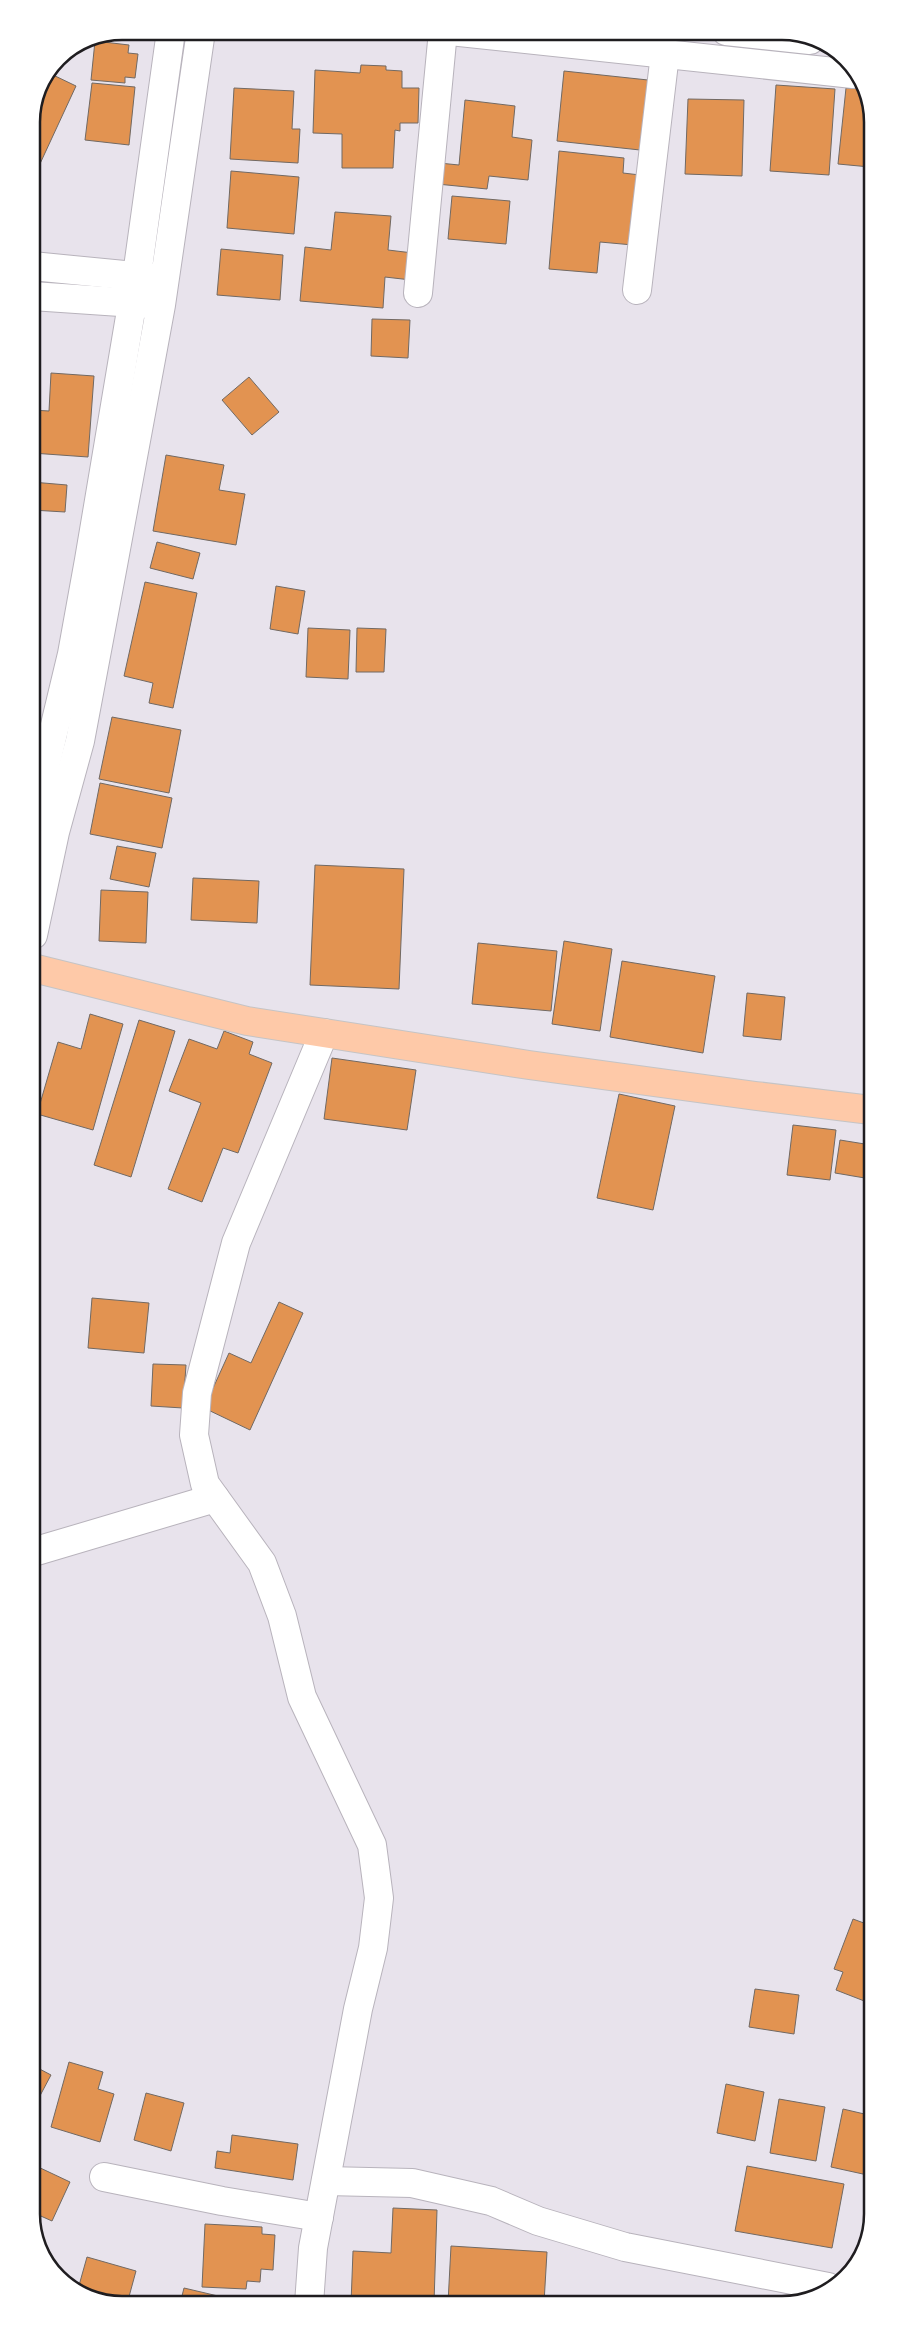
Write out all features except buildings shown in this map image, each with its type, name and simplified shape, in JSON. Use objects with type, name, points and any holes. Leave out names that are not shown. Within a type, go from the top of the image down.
[{"type":"main road","points":[[40,970],[247,1021],[736,1094],[864,1109]]},
{"type":"street","points":[[101,562],[131,302],[137,275],[170,40]]},
{"type":"street","points":[[40,796],[84,656],[101,562],[163,292],[200,40]]},
{"type":"street","points":[[418,292],[442,40]]},
{"type":"street","points":[[534,40],[665,54],[825,58],[844,69]]},
{"type":"street","points":[[637,290],[665,54]]},
{"type":"street","points":[[40,267],[137,275],[163,292]]},
{"type":"street","points":[[40,296],[131,302],[163,292]]},
{"type":"street","points":[[40,901],[54,832],[80,740],[84,656]]},
{"type":"street","points":[[310,2296],[313,2248],[358,2009],[373,1948],[379,1898],[372,1845],[302,1697],[282,1616],[262,1563],[205,1484],[194,1434],[199,1384],[236,1243],[324,1034]]},
{"type":"street","points":[[40,1550],[216,1498]]},
{"type":"street","points":[[104,2177],[222,2201],[319,2217]]},
{"type":"street","points":[[326,2180],[412,2183],[490,2201],[538,2221],[625,2247],[821,2286]]}]
